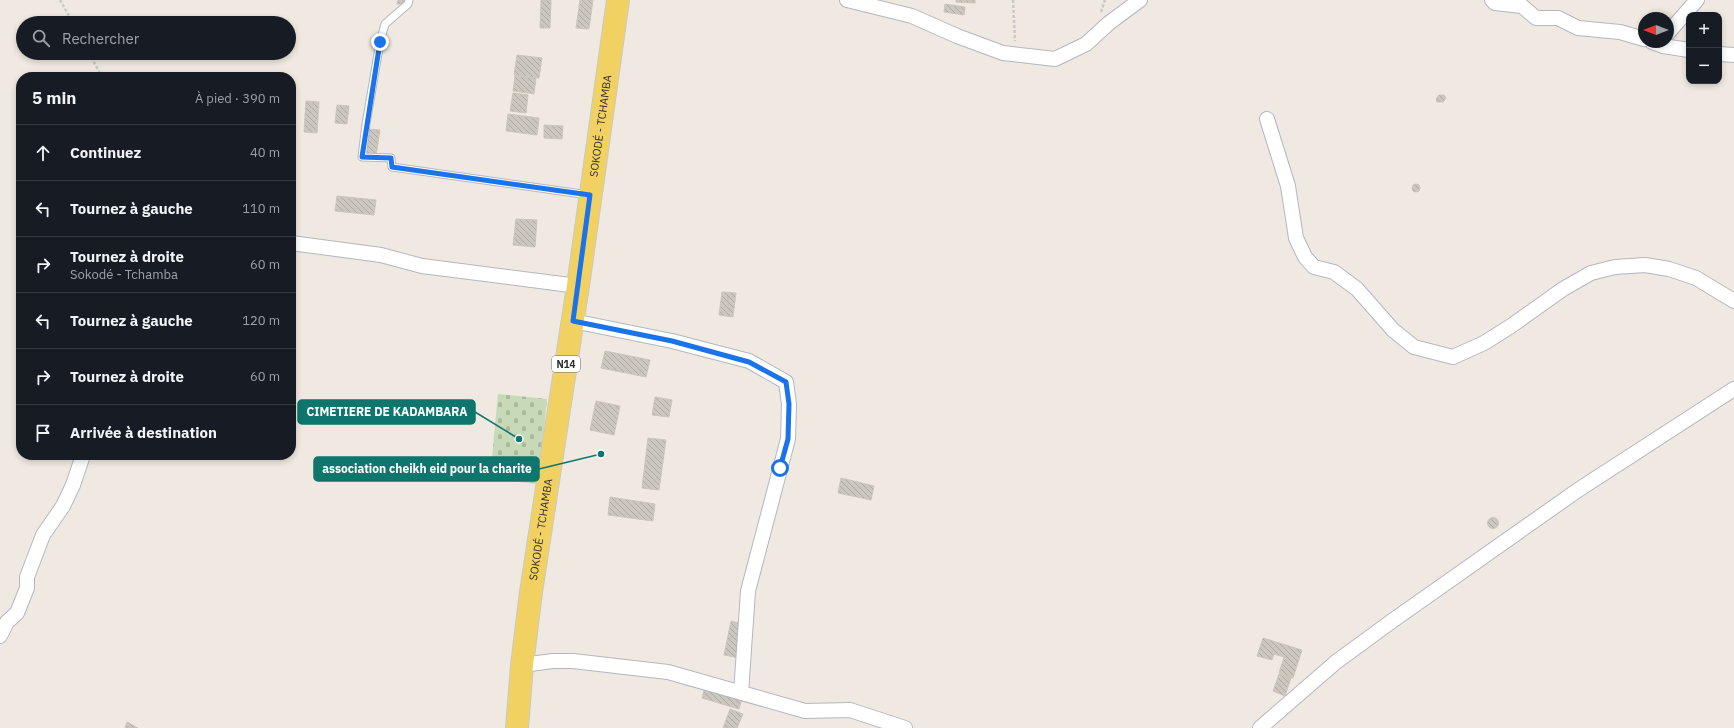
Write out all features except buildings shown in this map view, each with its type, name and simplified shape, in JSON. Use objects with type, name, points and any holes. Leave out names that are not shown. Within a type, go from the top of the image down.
[{"type":"main road","name":"SOKODÉ - TCHAMBA","points":[[517,728],[522,666],[532,584],[573,321],[618,0]]},
{"type":"street","points":[[847,0],[890,5],[956,36],[1002,53],[1055,59],[1086,44],[1109,23],[1140,0]]},
{"type":"street","points":[[1492,0],[1495,3],[1522,6],[1536,18],[1558,18],[1578,28],[1620,32],[1638,37]]},
{"type":"street","points":[[1674,26],[1698,0]]},
{"type":"street","points":[[1674,48],[1686,50]]},
{"type":"street","points":[[1722,54],[1734,55]]},
{"type":"street","points":[[1268,119],[1288,186],[1296,238],[1305,257],[1314,267],[1334,272],[1357,289],[1393,330],[1414,347],[1453,357],[1484,343],[1568,286],[1591,273],[1615,267],[1645,265],[1669,269],[1696,278],[1734,301]]},
{"type":"street","points":[[296,244],[381,256],[422,266],[578,286]]},
{"type":"street","points":[[573,321],[672,341],[749,362],[786,382],[789,404],[788,439],[748,591],[741,693]]},
{"type":"street","points":[[1260,728],[1336,662],[1392,621],[1578,490],[1734,389]]},
{"type":"street","points":[[0,636],[8,622],[18,613],[27,588],[27,577],[31,564],[43,535],[63,506],[73,485],[81,460]]},
{"type":"street","points":[[522,666],[553,661],[573,661],[668,672],[806,711],[850,710],[905,728]]},
{"type":"lane","points":[[410,0],[408,4],[385,24],[380,42],[362,157],[391,158],[392,167],[590,195]]},
{"type":"path","points":[[60,0],[69,16]]},
{"type":"path","points":[[1014,0],[1015,54]]},
{"type":"path","points":[[93,60],[99,72]]},
{"type":"green space","points":[[498,394],[547,399],[539,484],[490,479]]},
{"type":"place","name":"CIMETIERE DE KADAMBARA","points":[[519,439]]},
{"type":"place","name":"association cheikh eid pour la charite","points":[[601,454]]},
{"type":"route","points":[[380,42],[362,157],[391,158],[392,167],[590,195],[573,321],[672,341],[749,362],[786,382],[789,404],[788,439],[780,468]]}]
